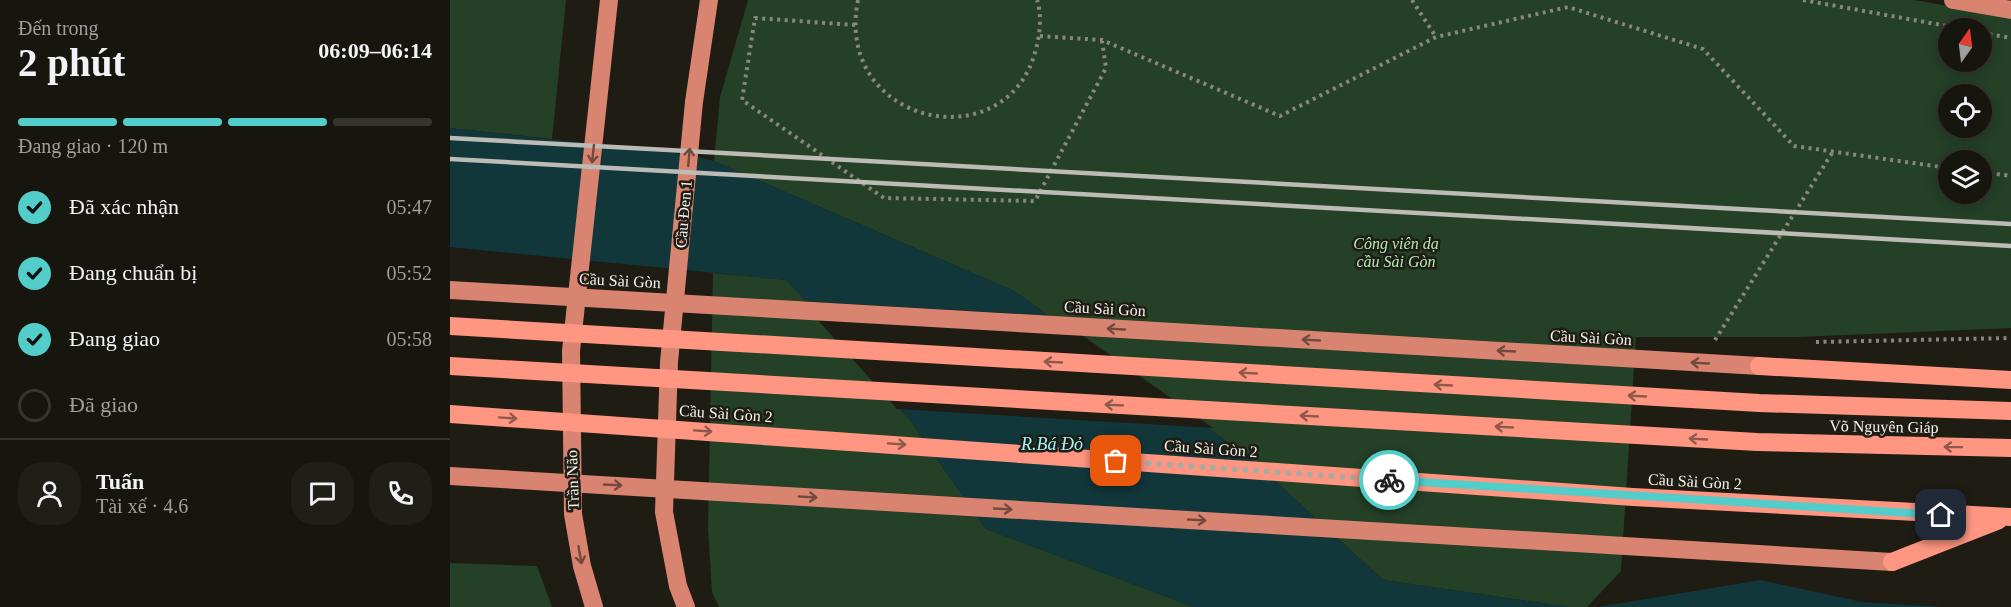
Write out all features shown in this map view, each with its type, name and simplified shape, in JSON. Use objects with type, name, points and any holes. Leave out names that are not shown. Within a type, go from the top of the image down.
[{"type":"highway","name":"Võ Nguyên Giáp","points":[[450,326],[1759,403],[2011,411]]},
{"type":"highway","name":"Võ Nguyên Giáp","points":[[450,366],[1757,442],[2011,448]]},
{"type":"highway","points":[[1759,366],[2011,380]]},
{"type":"highway","name":"Cầu Sài Gòn 2","points":[[450,414],[1897,513],[2009,517]]},
{"type":"highway","points":[[1892,562],[2009,517]]},
{"type":"main road","name":"Trần Não","points":[[594,607],[582,566],[573,514],[571,351],[609,0]]},
{"type":"main road","name":"Cầu Đen 1","points":[[686,607],[678,585],[664,512],[669,362],[694,102],[709,0]]},
{"type":"main road","points":[[1953,0],[2011,10]]},
{"type":"main road","name":"Cầu Sài Gòn","points":[[450,290],[1759,366]]},
{"type":"main road","points":[[450,476],[1892,562]]},
{"type":"path","points":[[858,0],[855,33],[863,64],[881,90],[907,109],[938,118],[967,116],[995,106],[1017,87],[1033,62],[1040,36],[1036,0]]},
{"type":"path","points":[[1412,0],[1436,37]]},
{"type":"path","points":[[1803,0],[1938,24]]},
{"type":"path","points":[[1040,36],[1102,40],[1280,116],[1436,37],[1568,7],[1704,49],[1794,146],[1938,167]]},
{"type":"path","points":[[855,25],[755,18],[742,100],[884,198],[1035,201],[1106,68],[1102,40]]},
{"type":"path","points":[[1992,35],[2011,38]]},
{"type":"path","points":[[1724,344],[1712,345],[1832,153]]},
{"type":"path","points":[[1992,173],[2011,176]]},
{"type":"path","points":[[1808,342],[2011,338]]},
{"type":"green space","points":[[450,0],[566,0],[552,139],[450,128]]},
{"type":"green space","name":"Công viên dạ cầu Sài Gòn","points":[[748,0],[1914,0],[2011,17],[2011,328],[1799,337],[1636,337],[1621,571],[1587,607],[1568,607],[1383,580],[1249,457],[1014,291],[714,161],[720,97]]},
{"type":"green space","points":[[713,273],[787,280],[909,419],[986,529],[1194,607],[719,607],[712,592],[708,528]]},
{"type":"green space","points":[[450,563],[537,566],[552,607],[450,607]]},
{"type":"water","name":"R.Bá Đỏ","points":[[450,128],[690,155],[714,161],[1014,291],[1249,457],[1383,580],[1568,607],[1194,607],[986,529],[909,419],[787,280],[450,247]]},
{"type":"water","points":[[1761,580],[1862,602],[1943,607],[1598,607]]},
{"type":"pier","points":[[801,301],[1055,316],[1213,428],[897,409]]},
{"type":"railway","points":[[450,138],[2011,224]]},
{"type":"railway","points":[[450,159],[2011,246]]},
{"type":"way so far","points":[[1116,461],[1389,480]]},
{"type":"route","points":[[1389,480],[1941,515]]}]
